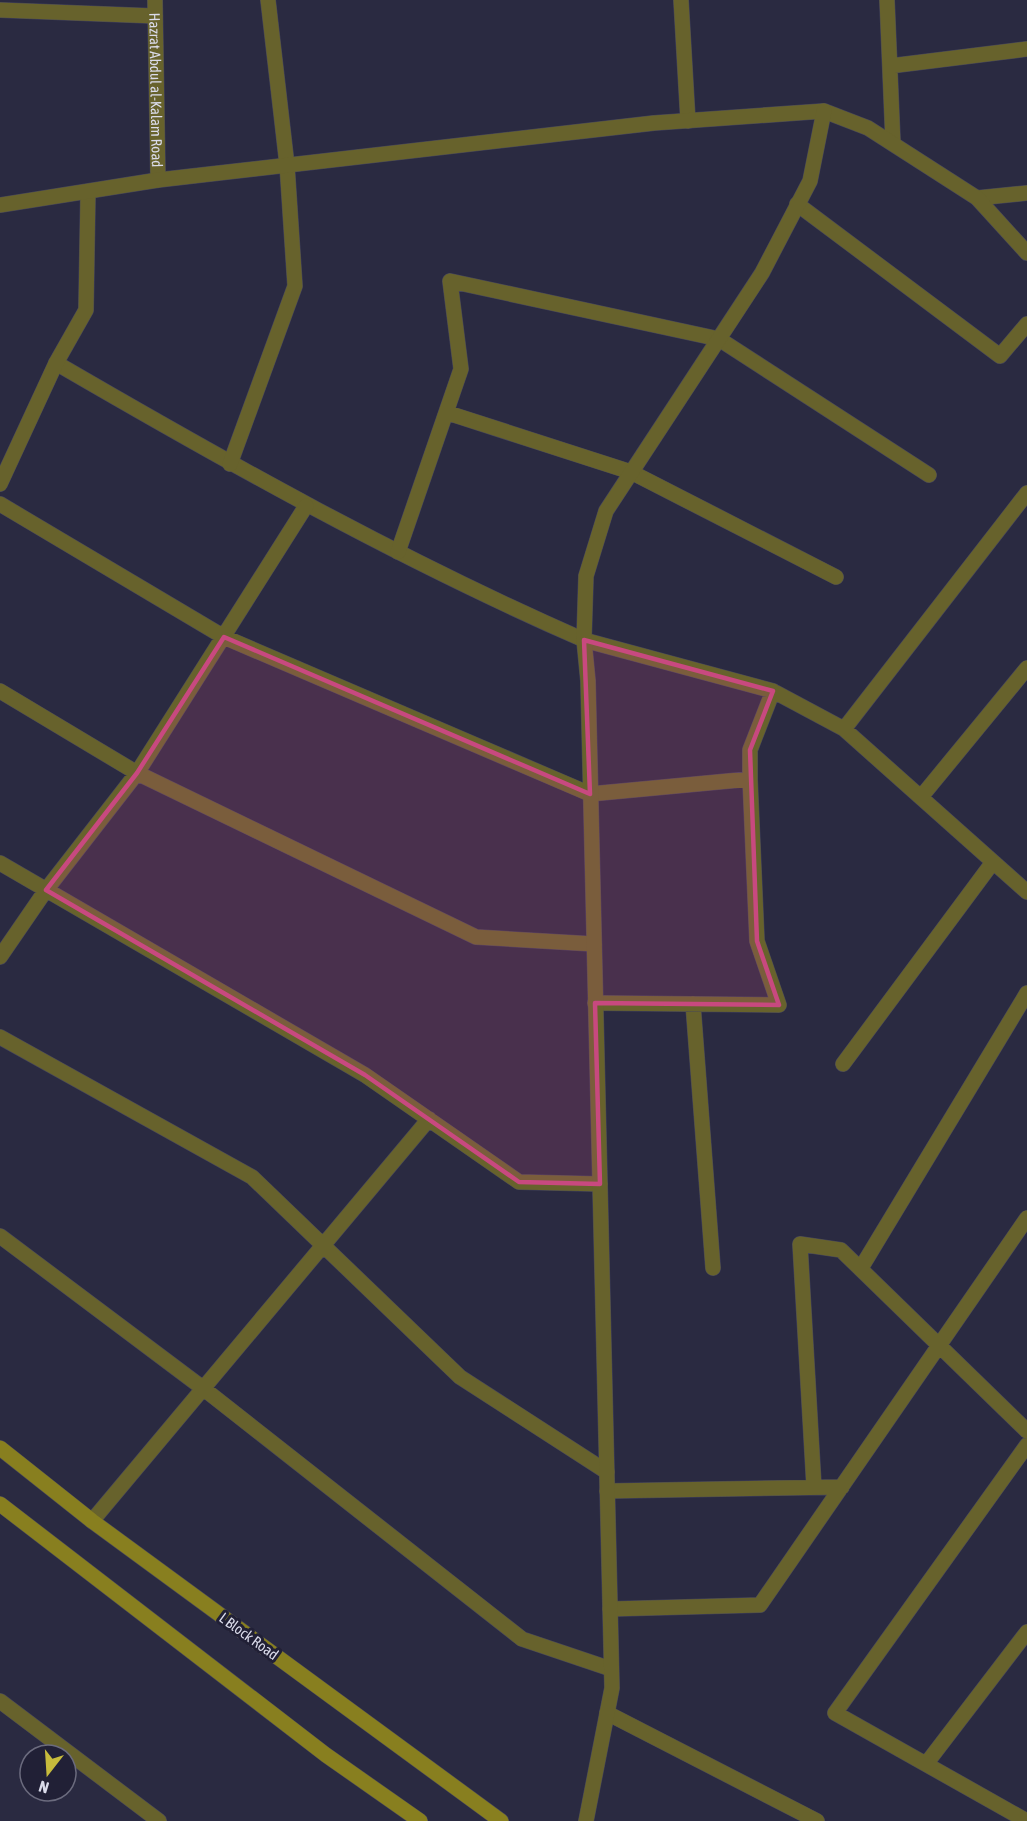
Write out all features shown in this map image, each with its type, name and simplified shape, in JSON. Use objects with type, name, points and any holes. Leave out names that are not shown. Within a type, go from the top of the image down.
[{"type":"main road","name":"L Block Road","points":[[0,1448],[92,1521],[501,1821]]},
{"type":"main road","points":[[0,1504],[326,1755],[420,1821]]},
{"type":"street","name":"Hazrat Abdul al-Kalam Road","points":[[155,0],[158,180]]},
{"type":"street","points":[[230,464],[295,286],[287,165],[268,0]]},
{"type":"street","points":[[681,0],[688,121]]},
{"type":"street","points":[[887,0],[893,143]]},
{"type":"street","points":[[0,10],[50,6],[155,16]]},
{"type":"street","points":[[890,66],[1027,49]]},
{"type":"street","points":[[586,1821],[612,1688],[612,1669],[588,681],[584,640],[586,576],[606,511],[762,273],[810,181],[824,111]]},
{"type":"street","points":[[0,206],[158,180],[287,165],[688,121],[824,111],[868,128],[977,198],[1027,254]]},
{"type":"street","points":[[0,484],[56,363],[86,310],[88,192]]},
{"type":"street","points":[[977,198],[1027,193]]},
{"type":"street","points":[[797,204],[1000,356],[1027,324]]},
{"type":"street","points":[[398,552],[462,369],[450,280],[719,339],[929,475]]},
{"type":"street","points":[[56,363],[306,506],[481,595],[584,640],[773,691],[844,729],[993,862],[1025,885]]},
{"type":"street","points":[[448,413],[632,472],[836,577]]},
{"type":"street","points":[[844,729],[1027,493]]},
{"type":"street","points":[[0,504],[224,637],[591,794],[750,779]]},
{"type":"street","points":[[0,957],[46,890],[137,773],[306,506]]},
{"type":"street","points":[[921,797],[1027,668]]},
{"type":"street","points":[[0,691],[137,773],[476,937],[594,944]]},
{"type":"street","points":[[595,1003],[779,1005],[757,941],[750,779],[750,750],[773,691]]},
{"type":"street","points":[[843,1064],[993,862]]},
{"type":"street","points":[[0,863],[365,1075],[519,1182],[600,1184]]},
{"type":"street","points":[[861,1268],[1027,993]]},
{"type":"street","points":[[693,1004],[713,1268]]},
{"type":"street","points":[[0,1037],[252,1177],[460,1377],[607,1472]]},
{"type":"street","points":[[92,1521],[429,1119]]},
{"type":"street","points":[[610,1609],[760,1605],[1027,1218]]},
{"type":"street","points":[[0,1236],[204,1389],[522,1639],[612,1669]]},
{"type":"street","points":[[814,1487],[800,1244],[841,1250],[1027,1431]]},
{"type":"street","points":[[1025,1819],[835,1713],[1027,1445]]},
{"type":"street","points":[[607,1491],[842,1487]]},
{"type":"street","points":[[926,1764],[1027,1632]]},
{"type":"street","points":[[0,1701],[159,1821]]},
{"type":"street","points":[[607,1713],[817,1821]]},
{"type":"highlighted area","points":[[224,637],[590,794],[584,640],[773,691],[750,750],[757,941],[779,1005],[595,1003],[600,1184],[519,1182],[365,1075],[46,890],[137,773]]}]
